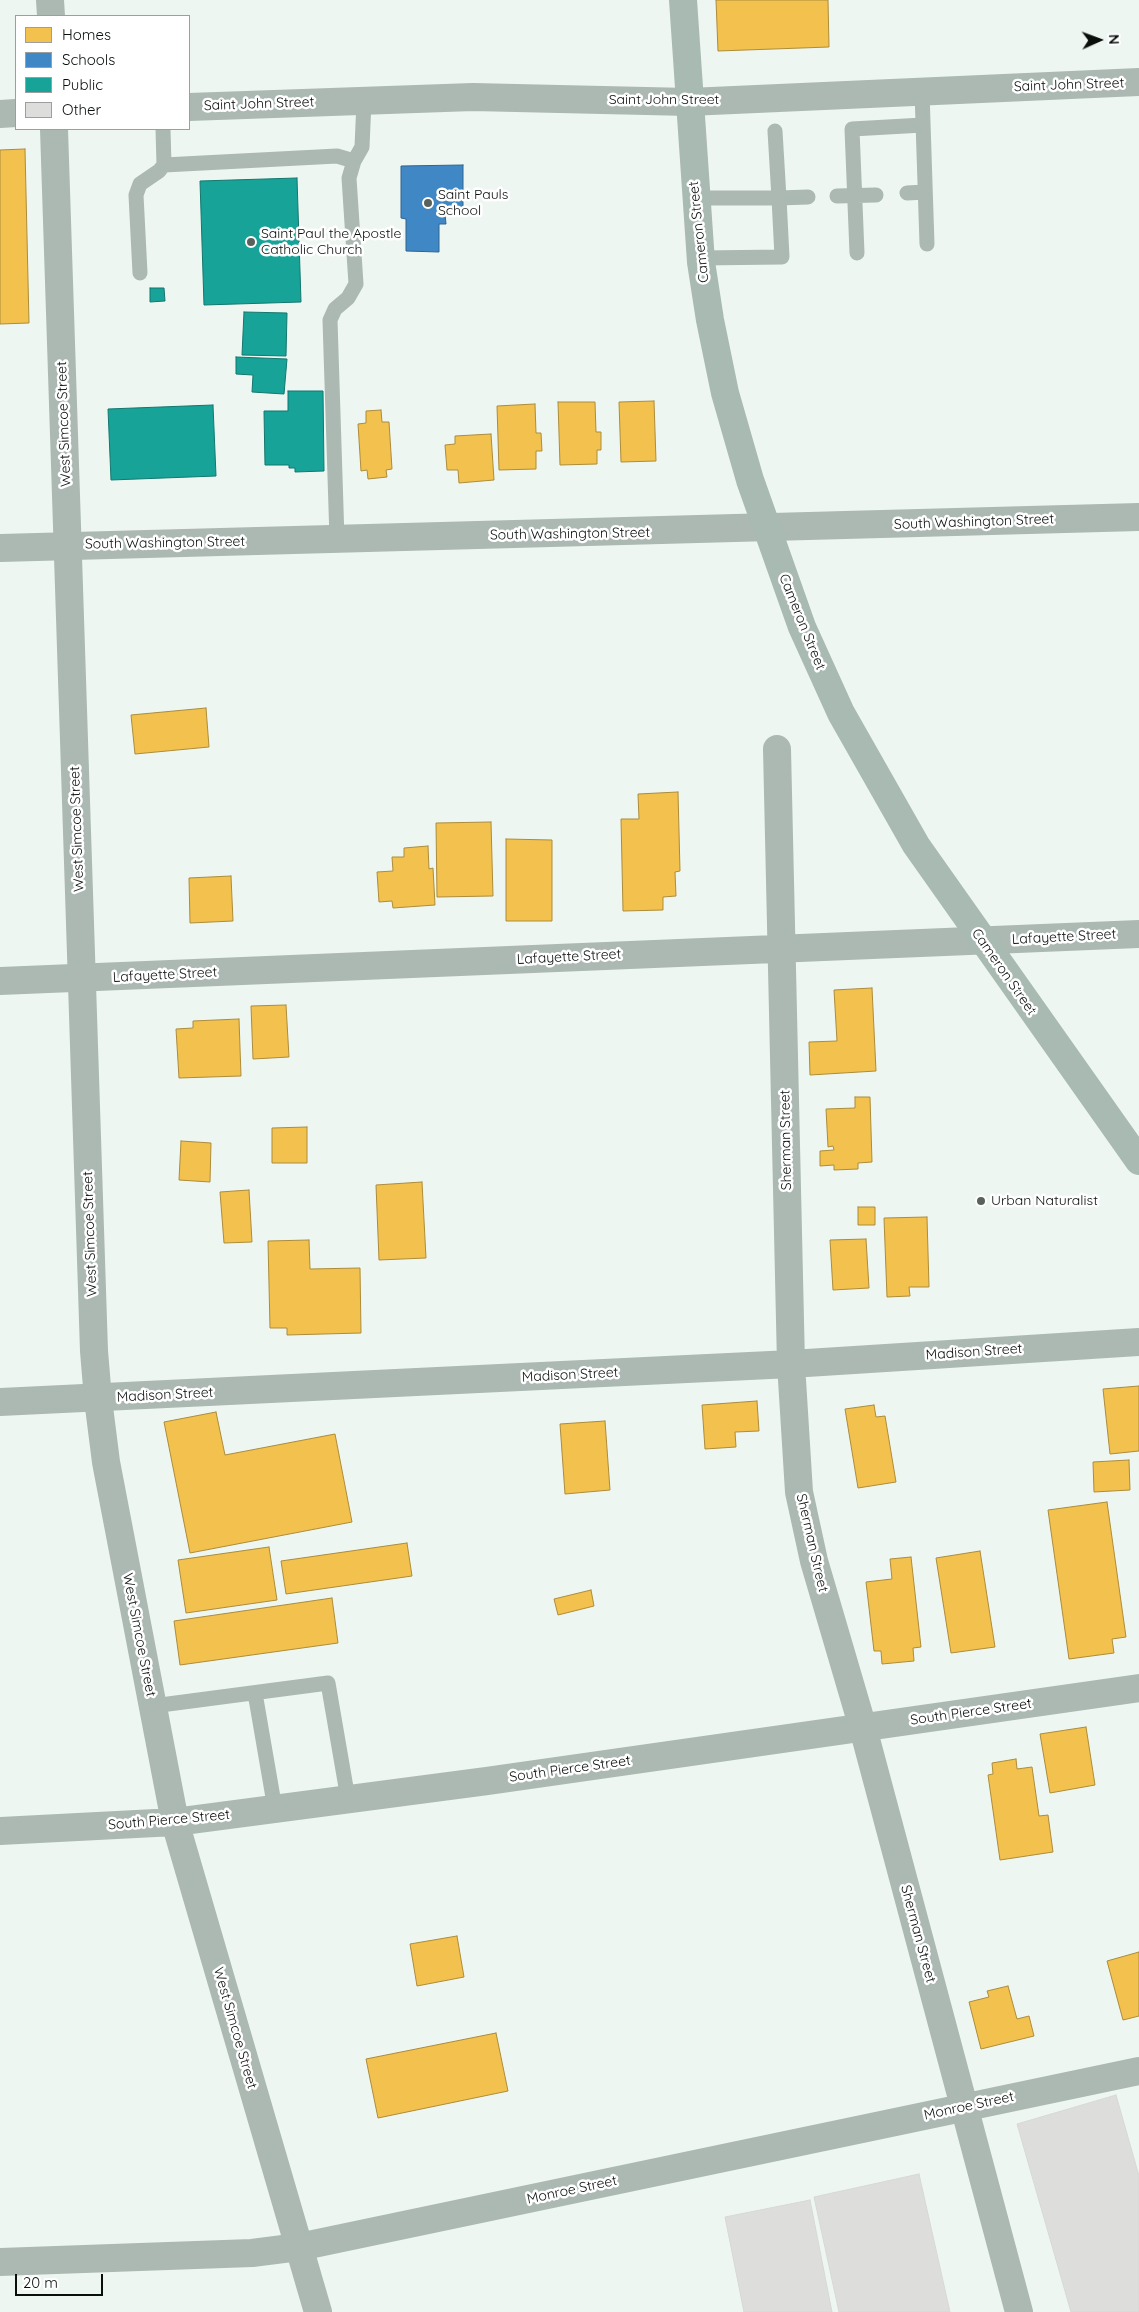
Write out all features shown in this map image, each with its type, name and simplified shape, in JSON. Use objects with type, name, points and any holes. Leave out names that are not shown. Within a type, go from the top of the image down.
[{"type":"main road","name":"Cameron Street","points":[[683,0],[701,258],[710,320],[725,393],[750,480],[802,626],[841,713],[916,845],[1139,1161]]},
{"type":"street","points":[[50,0],[51,15]]},
{"type":"street","name":"Saint John Street","points":[[190,107],[473,97],[690,102],[1139,82]]},
{"type":"street","points":[[0,114],[15,113]]},
{"type":"street","name":"West Simcoe Street","points":[[54,130],[94,1351],[98,1399],[106,1462],[175,1822],[318,2312]]},
{"type":"street","name":"South Washington Street","points":[[0,548],[767,529],[1139,517]]},
{"type":"street","name":"Sherman Street","points":[[777,749],[791,1364],[795,1452],[804,1522],[863,1728],[1019,2312]]},
{"type":"street","name":"Lafayette Street","points":[[0,981],[782,947],[1139,934]]},
{"type":"street","name":"Madison Street","points":[[0,1402],[98,1399],[791,1364],[1139,1342]]},
{"type":"street","name":"South Pierce Street","points":[[0,1831],[175,1822],[863,1728],[1139,1688]]},
{"type":"street","name":"Monroe Street","points":[[0,2262],[252,2253],[299,2247],[1139,2071]]},
{"type":"lane","points":[[922,92],[927,244]]},
{"type":"lane","points":[[337,539],[330,320],[335,309],[348,298],[356,284],[349,178],[354,161],[362,147],[364,100]]},
{"type":"lane","points":[[857,253],[852,129],[923,125]]},
{"type":"lane","points":[[140,273],[136,196],[140,184],[159,171],[164,164],[163,130]]},
{"type":"lane","points":[[701,258],[782,256],[775,131]]},
{"type":"lane","points":[[164,164],[337,156],[354,161]]},
{"type":"lane","points":[[907,193],[925,192]]},
{"type":"lane","points":[[837,196],[876,194]]},
{"type":"lane","points":[[696,198],[808,197]]},
{"type":"lane","points":[[153,1706],[328,1683],[348,1799]]},
{"type":"lane","points":[[255,1693],[274,1809]]},
{"type":"building: Homes","points":[[716,0],[828,0],[829,47],[718,51]]},
{"type":"building: Homes","points":[[25,149],[29,323],[0,324],[0,150]]},
{"type":"building: Homes","points":[[654,401],[656,461],[621,462],[619,402]]},
{"type":"building: Homes","points":[[558,402],[595,402],[596,432],[601,432],[601,450],[597,450],[597,464],[560,465]]},
{"type":"building: Homes","points":[[535,404],[536,433],[541,433],[542,451],[536,451],[536,469],[499,470],[497,406]]},
{"type":"building: Homes","points":[[381,410],[382,422],[389,422],[392,469],[386,470],[387,477],[368,479],[367,470],[361,471],[358,424],[366,423],[366,411]]},
{"type":"building: Homes","points":[[491,434],[494,480],[459,483],[458,470],[447,470],[445,445],[455,444],[455,436]]},
{"type":"building: Homes","points":[[206,708],[209,747],[135,754],[131,715]]},
{"type":"building: Homes","points":[[678,792],[680,871],[675,872],[676,896],[663,897],[663,910],[623,911],[621,819],[639,819],[638,794]]},
{"type":"building: Homes","points":[[491,822],[493,896],[437,897],[436,823]]},
{"type":"building: Homes","points":[[506,839],[552,840],[552,921],[506,921]]},
{"type":"building: Homes","points":[[428,846],[429,869],[433,868],[435,905],[393,908],[392,901],[379,902],[377,872],[393,871],[392,857],[404,857],[404,848]]},
{"type":"building: Homes","points":[[231,876],[233,921],[190,923],[189,878]]},
{"type":"building: Homes","points":[[872,988],[876,1071],[810,1075],[809,1042],[837,1041],[834,990]]},
{"type":"building: Homes","points":[[286,1005],[289,1057],[253,1059],[251,1006]]},
{"type":"building: Homes","points":[[239,1019],[241,1076],[179,1078],[176,1029],[193,1028],[193,1021]]},
{"type":"building: Homes","points":[[855,1097],[870,1097],[872,1162],[858,1163],[858,1169],[834,1170],[834,1165],[820,1166],[820,1151],[834,1150],[833,1146],[828,1147],[826,1109],[855,1108]]},
{"type":"building: Homes","points":[[307,1127],[307,1163],[272,1163],[272,1128]]},
{"type":"building: Homes","points":[[181,1141],[211,1143],[210,1182],[179,1180]]},
{"type":"building: Homes","points":[[422,1182],[426,1258],[379,1260],[376,1185]]},
{"type":"building: Homes","points":[[249,1190],[252,1242],[224,1243],[220,1192]]},
{"type":"building: Homes","points":[[858,1207],[875,1207],[875,1225],[858,1225]]},
{"type":"building: Homes","points":[[927,1217],[929,1287],[909,1287],[910,1296],[887,1297],[884,1218]]},
{"type":"building: Homes","points":[[866,1239],[869,1288],[833,1290],[830,1240]]},
{"type":"building: Homes","points":[[309,1240],[310,1269],[360,1268],[361,1333],[287,1335],[287,1328],[270,1328],[268,1241]]},
{"type":"building: Homes","points":[[1139,1386],[1139,1451],[1110,1454],[1103,1389]]},
{"type":"building: Homes","points":[[757,1401],[759,1431],[735,1432],[736,1447],[705,1449],[702,1405]]},
{"type":"building: Homes","points":[[874,1405],[876,1417],[885,1416],[896,1482],[858,1488],[845,1409]]},
{"type":"building: Homes","points":[[216,1412],[225,1455],[335,1434],[352,1522],[190,1553],[164,1422]]},
{"type":"building: Homes","points":[[605,1421],[610,1490],[565,1494],[560,1424]]},
{"type":"building: Homes","points":[[1129,1460],[1130,1490],[1094,1492],[1093,1462]]},
{"type":"building: Homes","points":[[1107,1502],[1126,1637],[1112,1639],[1114,1653],[1069,1659],[1048,1510]]},
{"type":"building: Homes","points":[[407,1543],[412,1576],[286,1594],[281,1561]]},
{"type":"building: Homes","points":[[269,1547],[277,1600],[186,1613],[178,1560]]},
{"type":"building: Homes","points":[[980,1551],[995,1647],[951,1653],[936,1558]]},
{"type":"building: Homes","points":[[911,1557],[921,1647],[913,1648],[914,1661],[882,1664],[881,1651],[874,1651],[866,1582],[892,1579],[890,1559]]},
{"type":"building: Homes","points":[[591,1590],[594,1606],[558,1615],[554,1599]]},
{"type":"building: Homes","points":[[332,1598],[338,1643],[180,1665],[174,1621]]},
{"type":"building: Homes","points":[[1086,1727],[1095,1785],[1050,1793],[1040,1734]]},
{"type":"building: Homes","points":[[1016,1759],[1017,1769],[1032,1767],[1039,1816],[1048,1815],[1053,1852],[1000,1860],[988,1775],[993,1774],[992,1763]]},
{"type":"building: Homes","points":[[457,1936],[464,1977],[417,1986],[410,1944]]},
{"type":"building: Homes","points":[[1139,1952],[1139,2016],[1123,2020],[1107,1961]]},
{"type":"building: Homes","points":[[1008,1986],[1017,2019],[1029,2016],[1034,2036],[981,2049],[969,2002],[989,1997],[987,1991]]},
{"type":"building: Homes","points":[[496,2033],[508,2091],[378,2118],[366,2059]]},
{"type":"building: Schools","points":[[463,165],[463,214],[445,214],[446,224],[439,224],[439,252],[406,251],[406,219],[401,218],[401,166]]},
{"type":"building: Public","name":"Saint Paul the Apostle Catholic Church","points":[[297,178],[301,302],[204,305],[200,181]]},
{"type":"building: Public","points":[[150,288],[164,288],[165,301],[150,302]]},
{"type":"building: Public","points":[[244,312],[287,313],[286,356],[242,355]]},
{"type":"building: Public","points":[[236,357],[287,359],[284,394],[252,392],[253,375],[236,374]]},
{"type":"building: Public","points":[[288,391],[323,391],[324,471],[295,472],[295,468],[289,468],[289,465],[265,465],[264,411],[288,411]]},
{"type":"building: Public","points":[[213,405],[216,476],[111,480],[108,409]]},
{"type":"building: Other","points":[[1116,2095],[1139,2176],[1139,2312],[1071,2312],[1017,2124]]},
{"type":"building: Other","points":[[919,2174],[950,2312],[839,2312],[814,2197]]},
{"type":"building: Other","points":[[810,2200],[832,2312],[744,2312],[725,2217]]},
{"type":"place","name":"Saint Pauls School","points":[[428,203]]},
{"type":"place","name":"Saint Paul the Apostle Catholic Church","points":[[251,242]]},
{"type":"place","name":"Urban Naturalist","points":[[981,1201]]}]
